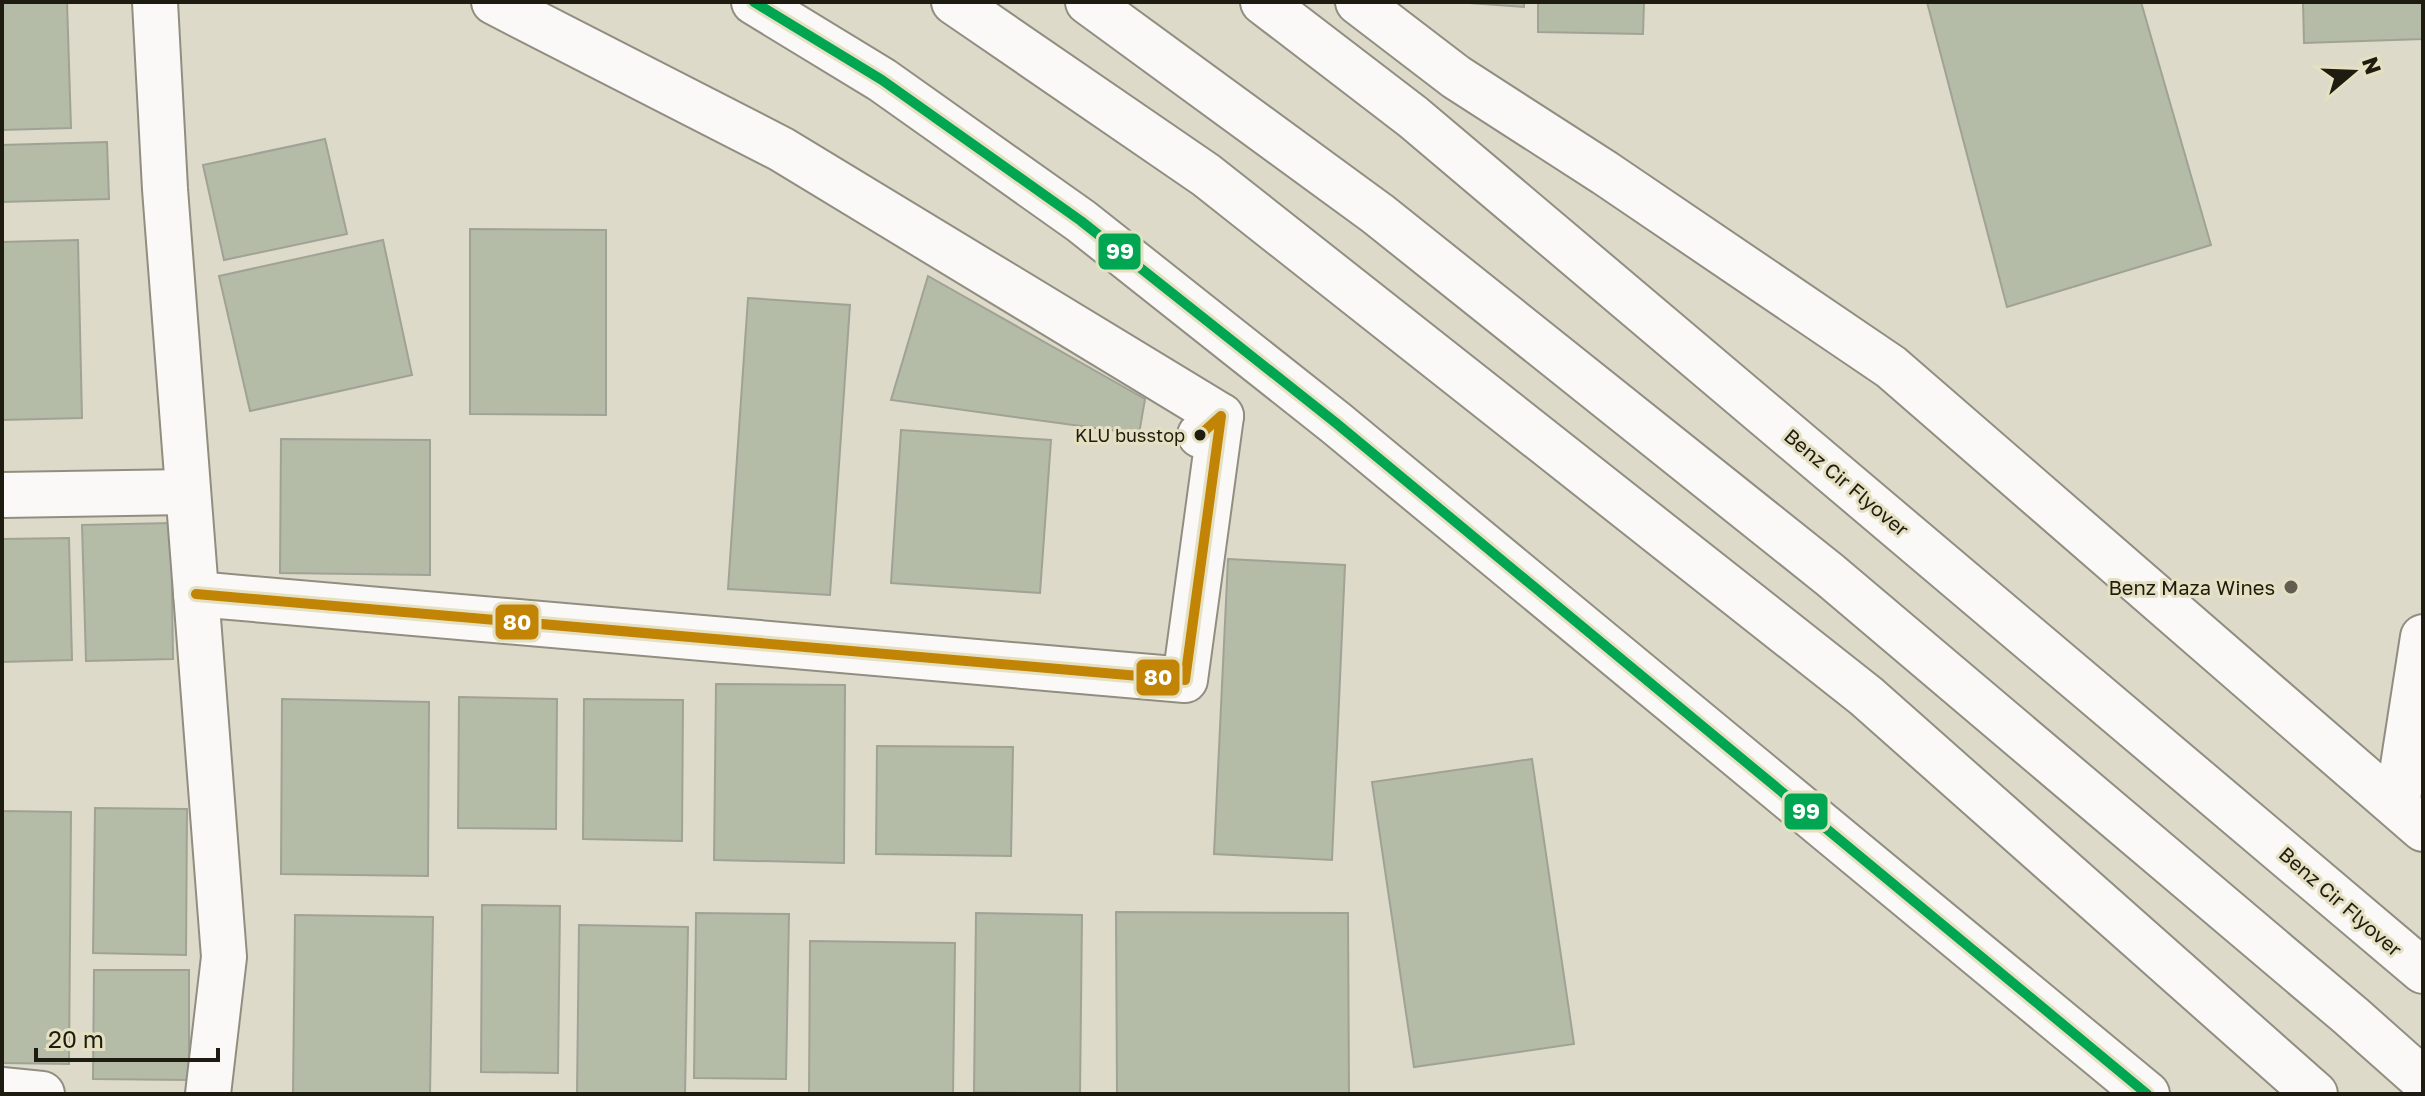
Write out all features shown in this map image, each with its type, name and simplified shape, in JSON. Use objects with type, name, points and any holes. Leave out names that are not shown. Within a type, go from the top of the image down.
[{"type":"main road","points":[[155,2],[165,189],[224,957],[208,1094]]},
{"type":"main road","points":[[196,594],[1185,680],[1210,426],[781,149],[494,2]]},
{"type":"main road","points":[[754,2],[882,80],[1081,221],[1336,423],[2147,1094]]},
{"type":"main road","points":[[954,2],[1206,175],[1866,696],[2315,1094]]},
{"type":"main road","points":[[1088,2],[1378,214],[1830,575],[2423,1080]]},
{"type":"main road","name":"Benz Cir Flyover","points":[[1263,2],[1413,117],[2423,971]]},
{"type":"main road","points":[[1358,2],[1456,77],[1605,173],[1891,367],[2410,817]]},
{"type":"main road","points":[[2,495],[187,492]]},
{"type":"main road","points":[[2410,817],[2423,637]]},
{"type":"main road","points":[[2,1090],[42,1094]]},
{"type":"building","points":[[2,2],[67,2],[71,128],[2,130]]},
{"type":"building","points":[[1455,2],[1524,2],[1524,7]]},
{"type":"building","points":[[1538,2],[1644,2],[1643,34],[1538,32]]},
{"type":"building","points":[[1927,2],[2141,2],[2211,245],[2007,307]]},
{"type":"building","points":[[2303,2],[2423,2],[2423,39],[2304,43]]},
{"type":"building","points":[[325,139],[347,234],[224,260],[203,165]]},
{"type":"building","points":[[107,142],[109,199],[2,202],[2,145]]},
{"type":"building","points":[[470,229],[606,230],[606,415],[470,414]]},
{"type":"building","points":[[78,240],[82,418],[2,420],[2,242]]},
{"type":"building","points":[[383,240],[412,375],[250,411],[219,276]]},
{"type":"building","points":[[928,276],[1145,399],[1139,434],[891,400]]},
{"type":"building","points":[[748,298],[850,305],[830,595],[728,589]]},
{"type":"building","points":[[901,430],[1051,440],[1040,593],[891,583]]},
{"type":"building","points":[[281,439],[430,440],[430,575],[280,573]]},
{"type":"building","points":[[171,523],[173,659],[86,661],[82,525]]},
{"type":"building","points":[[69,538],[72,660],[2,662],[2,539]]},
{"type":"building","points":[[1228,559],[1345,565],[1332,860],[1214,854]]},
{"type":"building","points":[[716,684],[845,685],[844,863],[714,860]]},
{"type":"building","points":[[459,697],[557,699],[556,829],[458,828]]},
{"type":"building","points":[[282,699],[429,702],[428,876],[281,874]]},
{"type":"building","points":[[584,699],[683,700],[682,841],[583,839]]},
{"type":"building","points":[[877,746],[1013,747],[1011,856],[876,854]]},
{"type":"building","points":[[1532,759],[1574,1044],[1414,1067],[1372,782]]},
{"type":"building","points":[[95,808],[187,809],[186,955],[93,953]]},
{"type":"building","points":[[2,811],[71,812],[69,1064],[2,1063]]},
{"type":"building","points":[[482,905],[560,906],[558,1073],[481,1072]]},
{"type":"building","points":[[1116,912],[1348,913],[1349,1094],[1117,1094]]},
{"type":"building","points":[[696,913],[789,914],[786,1079],[694,1078]]},
{"type":"building","points":[[976,913],[1082,915],[1080,1094],[974,1092]]},
{"type":"building","points":[[295,915],[433,917],[430,1094],[293,1094]]},
{"type":"building","points":[[579,925],[688,927],[685,1094],[577,1094]]},
{"type":"building","points":[[810,941],[955,943],[953,1094],[809,1094]]},
{"type":"building","points":[[94,970],[189,970],[189,1080],[93,1079]]},
{"type":"transit line","name":"99","points":[[754,2],[882,80],[1081,221],[1336,423],[2147,1094]]},
{"type":"transit line","name":"80","points":[[196,594],[1185,680],[1221,416],[1200,435]]},
{"type":"place","name":"KLU busstop","points":[[1200,435]]},
{"type":"place","name":"Benz Maza Wines","points":[[2291,587]]}]
